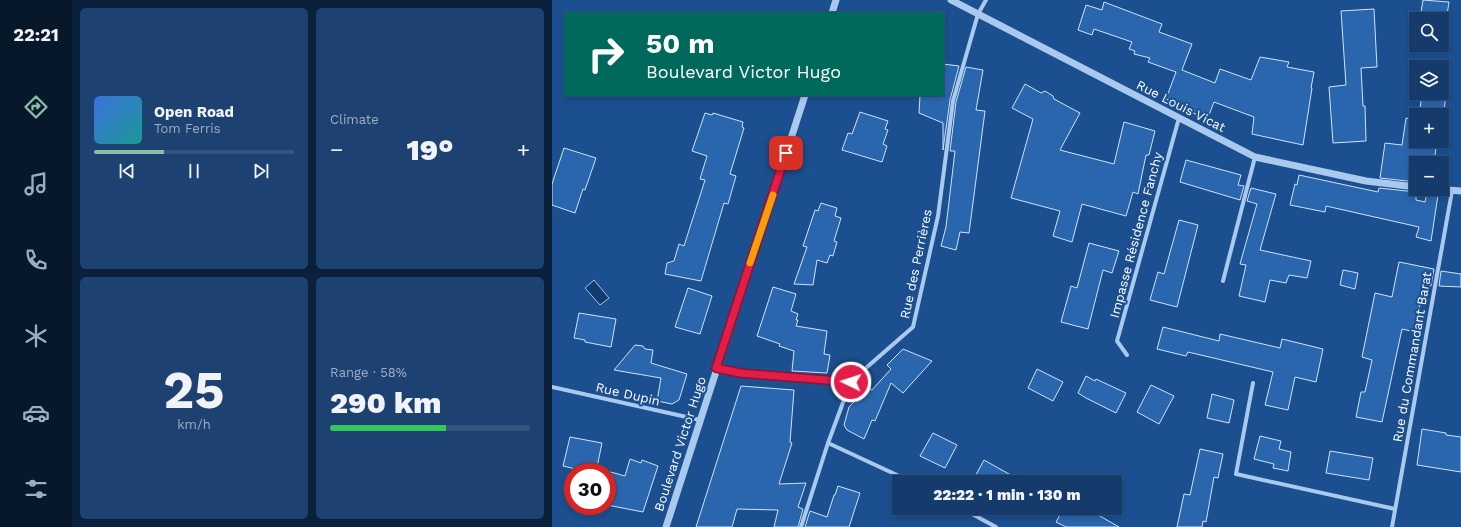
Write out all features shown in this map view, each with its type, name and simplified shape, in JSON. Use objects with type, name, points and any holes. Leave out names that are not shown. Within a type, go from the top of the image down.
[{"type":"street","points":[[832,12],[836,0]]},
{"type":"street","name":"Rue Louis Vicat","points":[[951,0],[1255,157],[1366,181],[1409,186]]},
{"type":"street","name":"Rue des Perrières","points":[[800,527],[828,443],[851,382],[913,327],[938,216],[953,101],[978,14],[986,0]]},
{"type":"street","name":"Boulevard Victor Hugo","points":[[666,527],[805,96]]},
{"type":"street","name":"Impasse Résidence Fanchy","points":[[1127,355],[1117,341],[1179,118]]},
{"type":"street","points":[[1223,281],[1255,157]]},
{"type":"street","points":[[1449,191],[1461,191]]},
{"type":"street","name":"Rue du Commandant Barat","points":[[1392,527],[1452,191]]},
{"type":"street","points":[[716,368],[740,373],[851,382]]},
{"type":"street","points":[[1253,383],[1236,474],[1395,509]]},
{"type":"street","name":"Rue Dupin","points":[[552,387],[700,420]]},
{"type":"street","points":[[828,443],[897,475]]},
{"type":"street","points":[[974,515],[996,527]]},
{"type":"water","points":[[594,280],[609,298],[600,305],[585,288]]},
{"type":"building","points":[[1423,0],[1449,2],[1447,12],[1421,12]]},
{"type":"building","points":[[1104,2],[1162,24],[1159,32],[1192,44],[1182,70],[1215,83],[1220,69],[1251,80],[1260,57],[1289,62],[1287,67],[1314,72],[1303,145],[1252,134],[1254,117],[1214,102],[1207,120],[1166,99],[1176,72],[1148,62],[1150,58],[1134,54],[1135,51],[1129,49],[1132,42],[1094,29],[1092,35],[1078,30],[1086,5],[1102,10]]},
{"type":"building","points":[[1374,9],[1377,67],[1361,68],[1363,106],[1365,106],[1366,141],[1333,143],[1329,87],[1346,85],[1341,11]]},
{"type":"building","points":[[944,64],[959,66],[950,100],[943,150],[943,123],[919,113],[920,96],[944,96]]},
{"type":"building","points":[[966,67],[983,70],[976,110],[985,111],[969,233],[960,232],[956,250],[941,246],[946,227],[955,151],[950,151],[956,102]]},
{"type":"building","points":[[1025,84],[1041,93],[1045,91],[1053,96],[1054,99],[1080,113],[1060,150],[1114,164],[1124,122],[1155,131],[1149,155],[1146,155],[1138,194],[1133,192],[1126,216],[1082,204],[1072,242],[1053,236],[1060,211],[1011,198],[1033,119],[1012,108]]},
{"type":"building","points":[[1421,100],[1445,100],[1444,108],[1420,108]]},
{"type":"building","points":[[860,112],[888,121],[885,129],[888,130],[883,144],[887,146],[882,162],[842,150],[848,133],[852,134]]},
{"type":"building","points":[[705,113],[712,115],[713,113],[743,122],[742,127],[744,128],[730,174],[736,176],[728,204],[724,203],[701,281],[665,274],[667,263],[674,261],[679,244],[684,246],[705,180],[700,179],[707,156],[692,151]]},
{"type":"building","points":[[1406,118],[1409,119],[1409,148],[1436,148],[1435,156],[1409,156],[1409,181],[1380,178],[1385,143],[1402,145]]},
{"type":"building","points":[[564,148],[596,158],[575,213],[552,205],[552,184]]},
{"type":"building","points":[[1186,160],[1241,175],[1238,185],[1244,186],[1240,200],[1180,182]]},
{"type":"building","points":[[1299,175],[1378,192],[1379,188],[1409,191],[1409,196],[1416,196],[1416,200],[1425,202],[1426,196],[1438,196],[1431,241],[1416,237],[1419,227],[1326,206],[1325,212],[1290,205],[1295,184],[1297,185]]},
{"type":"building","points":[[1251,188],[1276,194],[1260,250],[1311,261],[1307,278],[1289,275],[1286,283],[1270,280],[1265,302],[1239,296],[1246,265],[1240,264],[1257,204],[1247,201]]},
{"type":"building","points":[[821,203],[837,208],[835,216],[841,218],[834,241],[837,242],[833,256],[830,255],[827,263],[817,260],[813,285],[794,284],[807,247],[803,246],[815,210],[818,211]]},
{"type":"building","points":[[1179,220],[1198,225],[1177,307],[1150,300],[1158,272],[1164,274]]},
{"type":"building","points":[[1089,243],[1119,251],[1112,273],[1103,270],[1088,329],[1061,322],[1071,286],[1077,288]]},
{"type":"building","points":[[1399,262],[1434,269],[1431,286],[1423,286],[1415,332],[1402,329],[1382,422],[1356,417],[1361,392],[1365,392],[1372,360],[1362,357],[1375,293],[1392,297]]},
{"type":"building","points":[[1343,270],[1358,273],[1355,289],[1340,285]]},
{"type":"building","points":[[1441,271],[1461,274],[1461,287],[1439,286]]},
{"type":"building","points":[[773,287],[796,294],[791,311],[798,314],[796,326],[827,331],[824,354],[830,355],[827,373],[792,371],[794,351],[779,346],[780,344],[757,336]]},
{"type":"building","points":[[688,288],[712,296],[700,334],[675,327]]},
{"type":"building","points":[[579,313],[616,319],[611,347],[585,342],[585,340],[574,338]]},
{"type":"building","points":[[1163,327],[1219,341],[1220,334],[1280,348],[1282,339],[1323,349],[1316,382],[1295,377],[1288,410],[1265,405],[1273,372],[1188,352],[1186,356],[1157,349]]},
{"type":"building","points":[[635,345],[653,350],[651,363],[687,374],[679,400],[672,404],[657,401],[661,378],[614,370]]},
{"type":"building","points":[[903,349],[932,361],[903,393],[891,383],[875,421],[872,420],[864,439],[847,430],[844,425],[849,407],[867,388],[872,390],[891,369],[887,365]]},
{"type":"building","points":[[1037,369],[1063,382],[1053,401],[1028,388]]},
{"type":"building","points":[[1086,376],[1126,393],[1116,413],[1078,393]]},
{"type":"building","points":[[1151,385],[1174,396],[1159,424],[1137,412]]},
{"type":"building","points":[[741,386],[794,390],[790,442],[792,443],[779,484],[806,483],[798,507],[803,509],[798,527],[774,527],[778,510],[737,509],[732,527],[696,527]]},
{"type":"building","points":[[1212,394],[1234,400],[1229,423],[1207,418]]},
{"type":"building","points":[[1422,429],[1461,437],[1461,472],[1417,465]]},
{"type":"building","points":[[933,433],[957,445],[945,468],[920,456]]},
{"type":"building","points":[[1260,436],[1281,441],[1279,449],[1291,452],[1288,471],[1273,468],[1274,464],[1254,459]]},
{"type":"building","points":[[570,437],[602,443],[598,463],[564,463],[563,466]]},
{"type":"building","points":[[1200,449],[1223,454],[1218,478],[1214,477],[1206,522],[1203,521],[1202,527],[1177,527],[1184,494],[1190,495]]},
{"type":"building","points":[[1330,451],[1373,458],[1369,480],[1326,473]]},
{"type":"building","points":[[630,459],[641,463],[642,460],[658,466],[643,512],[616,507],[616,474],[625,476]]},
{"type":"building","points":[[984,460],[1011,475],[976,475]]},
{"type":"building","points":[[838,486],[860,493],[849,527],[805,527],[810,511],[827,517]]},
{"type":"building","points":[[1060,515],[1098,515],[1119,527],[1066,527],[1056,522]]},
{"type":"slow traffic","points":[[750,263],[773,195]]},
{"type":"route","points":[[786,153],[716,368],[740,373],[851,382]]}]
